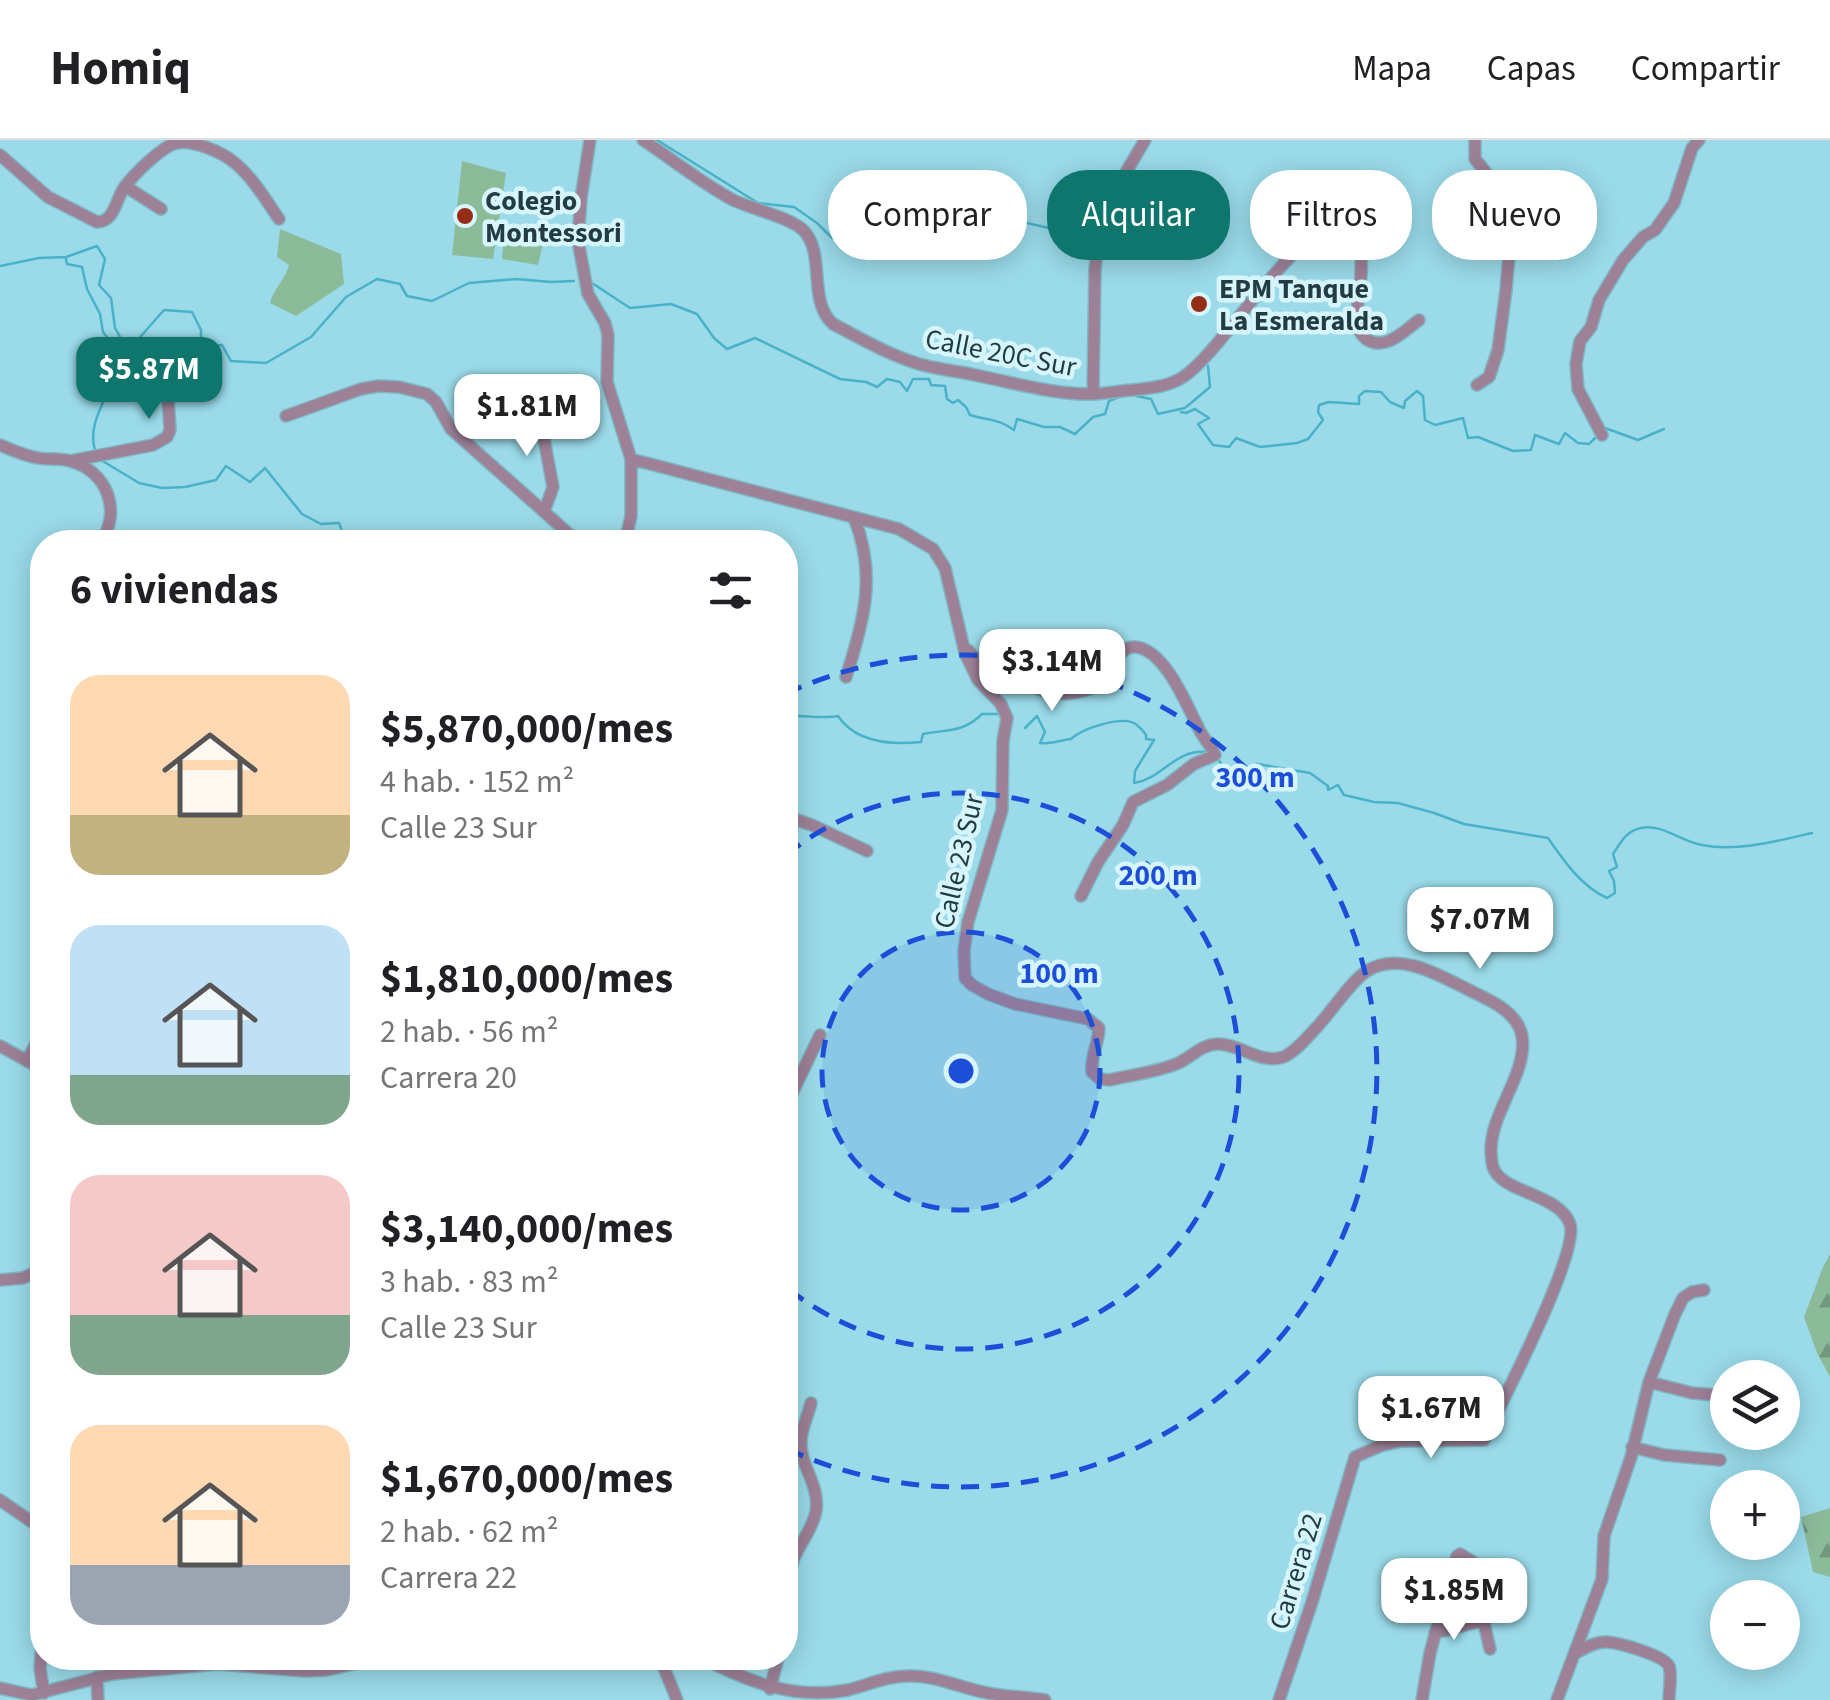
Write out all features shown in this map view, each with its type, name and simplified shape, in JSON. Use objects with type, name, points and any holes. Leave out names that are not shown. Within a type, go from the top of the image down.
[{"type":"street","points":[[590,140],[578,241],[588,294],[606,323],[607,382],[631,459],[627,530]]},
{"type":"street","name":"Calle 20C Sur","points":[[643,140],[730,198],[804,231],[810,241],[826,317],[833,324],[918,363],[1028,386],[1094,394],[1161,387],[1183,378],[1298,250],[1314,235],[1328,230],[1342,232],[1354,240],[1360,252],[1363,270],[1357,323],[1362,336],[1380,344],[1418,320]]},
{"type":"street","points":[[1094,394],[1094,268],[1101,224],[1106,206],[1145,140]]},
{"type":"street","points":[[1475,140],[1475,159],[1502,192],[1512,220],[1498,350],[1489,377],[1477,385]]},
{"type":"street","points":[[1602,435],[1578,389],[1576,364],[1580,341],[1591,327],[1599,300],[1623,260],[1643,237],[1655,230],[1674,203],[1688,158],[1699,140]]},
{"type":"street","points":[[0,156],[48,197],[97,222],[105,222],[125,186],[167,146],[183,142],[211,150],[236,164],[280,219]]},
{"type":"street","points":[[125,186],[161,209]]},
{"type":"street","points":[[0,445],[36,458],[70,461],[153,445],[170,430],[166,366]]},
{"type":"street","points":[[286,416],[378,386],[427,394],[452,428],[564,530]]},
{"type":"street","points":[[541,423],[553,487],[544,512]]},
{"type":"street","name":"Calle 23 Sur","points":[[631,459],[899,530],[932,549],[945,568],[962,642],[978,680],[1001,704],[1008,718],[1003,741],[1002,810],[968,922],[964,950],[966,978],[972,985],[1015,1004],[1088,1018],[1099,1028],[1090,1063],[1092,1072],[1100,1079],[1110,1080],[1178,1064],[1217,1044],[1261,1056],[1282,1057],[1306,1039],[1365,972],[1386,963],[1409,964],[1475,993],[1507,1012],[1520,1029],[1519,1064],[1495,1125],[1491,1146],[1493,1169],[1503,1180],[1558,1208],[1571,1230]]},
{"type":"street","points":[[70,461],[100,480],[108,492],[108,530]]},
{"type":"street","points":[[846,676],[862,620],[868,578],[854,518]]},
{"type":"street","points":[[962,642],[996,676],[1056,694],[1100,684],[1127,648],[1145,650],[1163,665],[1213,749],[1215,754],[1153,794],[1133,802],[1081,896]]},
{"type":"street","points":[[798,820],[867,851]]},
{"type":"street","points":[[798,1081],[820,1034]]},
{"type":"street","points":[[0,1046],[28,1061],[30,1057]]},
{"type":"street","name":"Carrera 22","points":[[1279,1700],[1355,1456],[1400,1441],[1484,1440],[1531,1346],[1560,1274],[1571,1230]]},
{"type":"street","points":[[0,1280],[30,1275]]},
{"type":"street","points":[[1557,1700],[1602,1579],[1604,1536],[1650,1382],[1684,1298],[1704,1290]]},
{"type":"street","points":[[1650,1382],[1710,1394]]},
{"type":"street","points":[[798,1552],[816,1512],[817,1497],[801,1439],[811,1403]]},
{"type":"street","points":[[1632,1447],[1664,1455],[1720,1460]]},
{"type":"street","points":[[0,1500],[30,1521]]},
{"type":"street","points":[[1422,1700],[1456,1556],[1460,1554],[1474,1562]]},
{"type":"street","points":[[1436,1634],[1480,1621],[1484,1623],[1490,1649]]},
{"type":"street","points":[[1576,1653],[1607,1642],[1652,1654],[1669,1667],[1669,1700]]},
{"type":"street","points":[[40,1670],[44,1693]]},
{"type":"street","points":[[0,1688],[24,1694],[44,1693],[97,1677],[143,1670]]},
{"type":"street","points":[[295,1670],[328,1670]]},
{"type":"street","points":[[665,1670],[677,1700]]},
{"type":"street","points":[[729,1670],[795,1694],[834,1693],[910,1676],[986,1693],[1044,1700]]},
{"type":"street","points":[[770,1688],[775,1670]]},
{"type":"street","points":[[97,1677],[98,1700]]},
{"type":"green space","points":[[462,161],[506,173],[493,259],[452,255]]},
{"type":"green space","points":[[280,229],[341,254],[344,284],[296,316],[270,303],[289,265],[277,257]]},
{"type":"green space","points":[[504,234],[544,239],[538,265],[502,259]]},
{"type":"green space","points":[[1830,1255],[1830,1377],[1804,1317]]},
{"type":"green space","points":[[1830,1508],[1830,1577],[1813,1572],[1801,1517]]},
{"type":"waterway","points":[[657,140],[758,203],[794,207],[832,238],[859,215],[979,212],[1047,228]]},
{"type":"waterway","points":[[0,266],[66,257],[97,246],[105,259],[99,285],[111,298],[115,328],[123,342],[134,344],[164,310],[192,312],[201,338],[211,346],[222,345],[231,361],[266,363],[311,337],[346,297],[377,279],[400,284],[407,296],[432,301],[469,283],[516,279],[574,281]]},
{"type":"waterway","points":[[66,259],[67,264],[82,267],[103,332],[118,351],[114,377],[95,422],[95,450]]},
{"type":"waterway","points":[[592,283],[630,308],[671,304],[697,314],[727,349],[755,338],[840,379],[877,387],[887,379],[900,382],[907,391],[913,379],[929,379],[931,385],[945,386],[947,399],[953,403],[958,400],[970,415],[1014,430],[1017,419],[1060,427],[1075,434],[1093,417],[1105,414],[1109,401],[1119,397]]},
{"type":"waterway","points":[[1136,396],[1151,399],[1158,414],[1185,408],[1210,387],[1208,366]]},
{"type":"waterway","points":[[1181,412],[1195,409],[1209,418],[1198,424],[1213,445],[1229,447],[1236,438],[1260,447],[1308,439],[1323,420],[1319,405],[1359,404],[1359,396],[1365,391],[1381,392],[1390,402],[1404,408],[1405,401],[1417,391],[1423,396],[1425,420],[1435,425],[1463,418],[1468,438],[1478,437],[1513,451],[1531,450],[1535,435],[1559,444],[1565,433],[1578,443],[1589,444],[1596,437]]},
{"type":"waterway","points":[[1605,428],[1638,440],[1664,429]]},
{"type":"waterway","points":[[101,460],[139,483],[162,488],[216,480],[226,466],[250,482],[265,468],[302,514],[321,524],[339,523],[342,530]]},
{"type":"waterway","points":[[798,716],[838,716],[865,737],[910,743],[921,742],[923,734],[962,727],[982,714],[1000,714]]},
{"type":"waterway","points":[[1025,728],[1037,716],[1045,732],[1040,743],[1047,743],[1071,739],[1111,722],[1134,723],[1146,739],[1154,740],[1135,771],[1134,783],[1186,755],[1206,752]]},
{"type":"waterway","points":[[1217,758],[1235,782],[1242,770],[1257,764],[1310,773],[1328,790],[1338,785],[1344,795],[1398,803],[1464,824],[1548,838],[1581,880],[1607,898],[1615,893],[1609,871],[1617,867],[1613,854],[1636,829],[1656,828],[1716,847],[1757,845],[1812,833]]},
{"type":"place","name":"Colegio Montessori","points":[[465,216]]},
{"type":"place","name":"EPM Tanque La Esmeralda","points":[[1199,304]]}]
